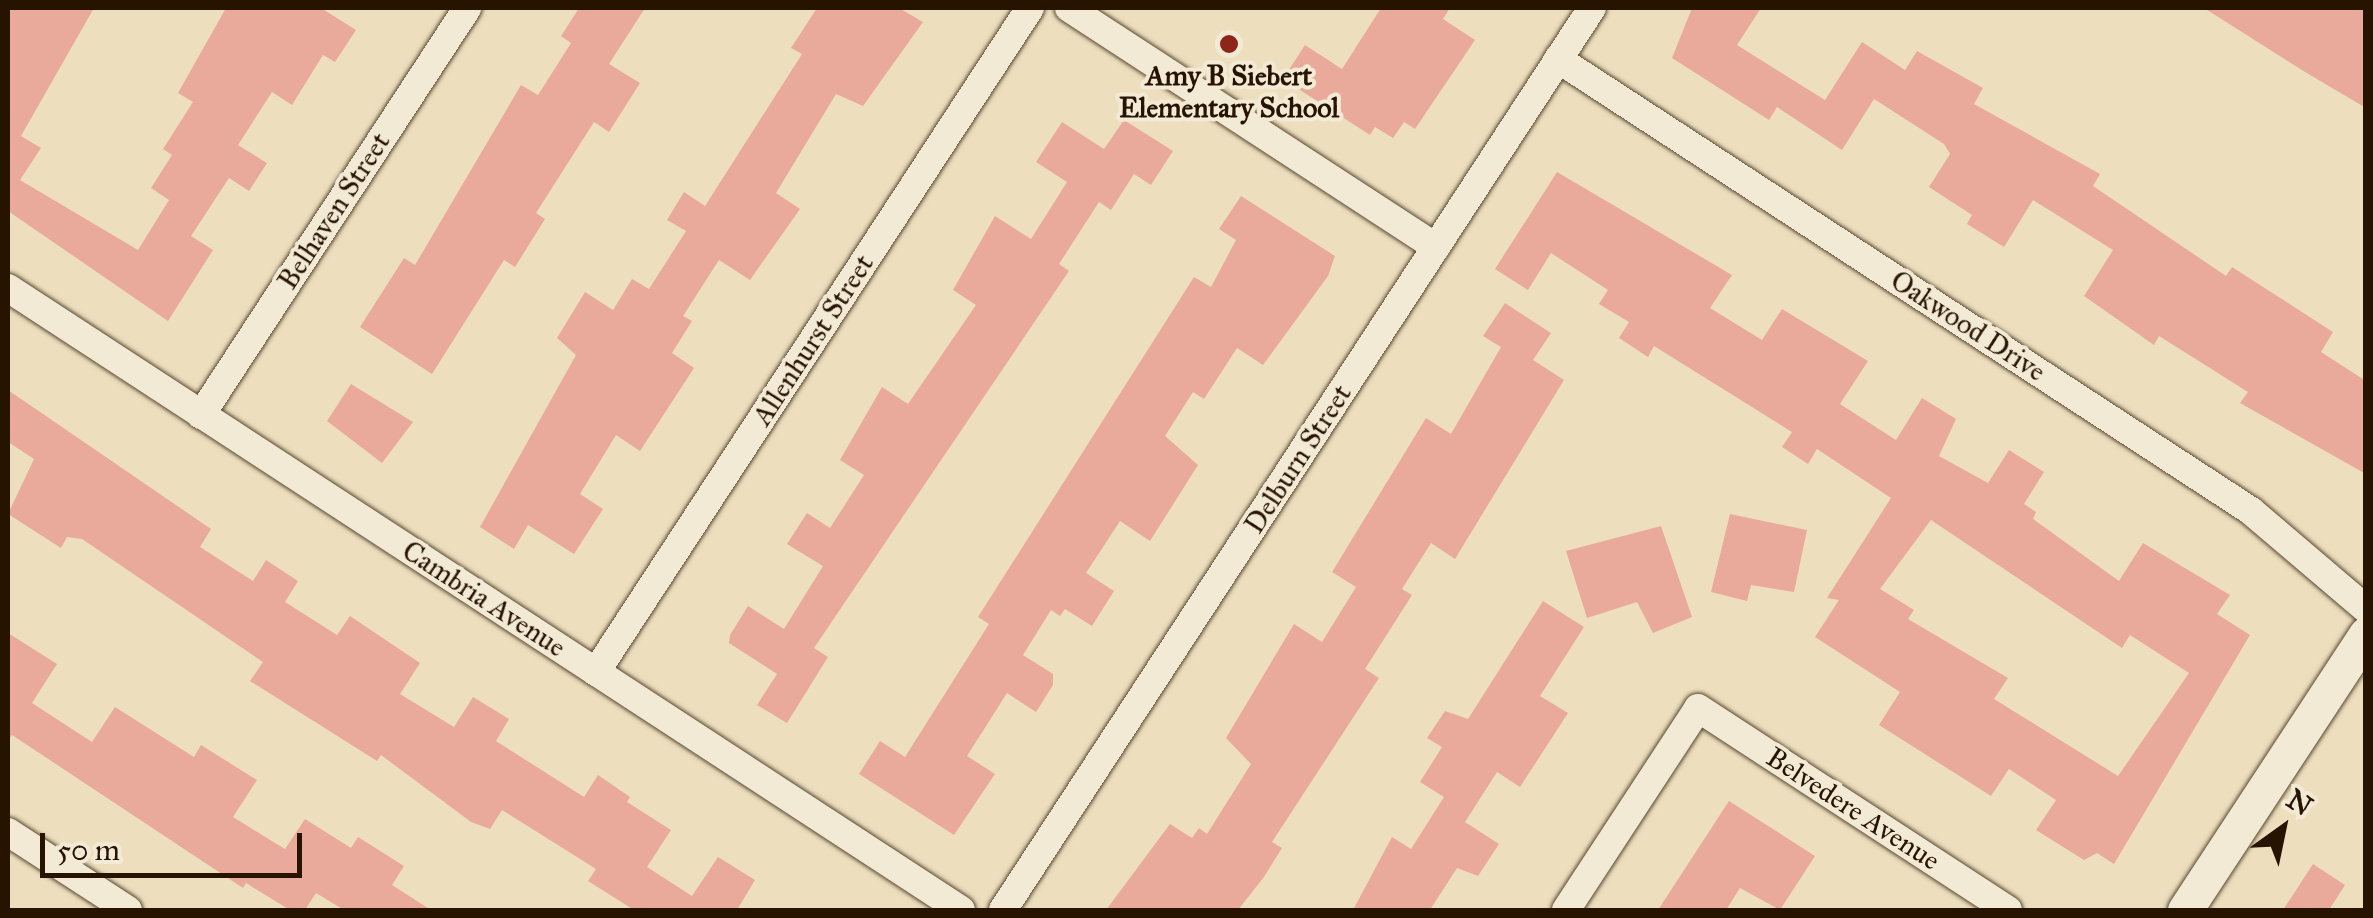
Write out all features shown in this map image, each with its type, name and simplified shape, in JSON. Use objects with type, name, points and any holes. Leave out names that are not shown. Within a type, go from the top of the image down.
[{"type":"street","name":"Belhaven Street","points":[[202,415],[467,8]]},
{"type":"street","name":"Allenhurst Street","points":[[596,672],[1030,8]]},
{"type":"street","points":[[1070,8],[1436,247]]},
{"type":"street","name":"Delburn Street","points":[[1003,910],[1592,8]]},
{"type":"street","name":"Oakwood Drive","points":[[1558,59],[2251,510],[2366,609]]},
{"type":"street","name":"Cambria Avenue","points":[[8,288],[961,910]]},
{"type":"street","points":[[2186,910],[2366,634]]},
{"type":"street","name":"Belvedere Avenue","points":[[1566,910],[1698,708],[2008,910]]},
{"type":"street","points":[[8,832],[128,910]]},
{"type":"building","points":[[8,8],[94,8],[21,136],[41,148],[20,180],[138,250],[169,200],[151,188],[172,155],[163,149],[193,102],[178,93],[226,8],[321,8],[356,30],[335,62],[323,55],[292,105],[272,92],[238,145],[267,163],[249,191],[229,178],[191,236],[213,250],[168,321],[8,211]]},
{"type":"building","points":[[579,8],[645,8],[609,64],[640,83],[609,132],[594,122],[536,213],[545,219],[515,267],[504,260],[432,374],[360,327],[404,258],[415,265],[521,85],[538,95],[571,43],[561,36]]},
{"type":"building","points":[[817,8],[899,8],[923,22],[863,106],[836,94],[776,193],[800,209],[750,280],[719,260],[683,316],[692,321],[672,353],[694,368],[640,451],[616,435],[580,494],[603,509],[574,554],[528,525],[514,549],[480,527],[576,355],[557,338],[585,292],[613,310],[632,279],[649,289],[686,231],[667,220],[684,192],[705,206],[802,54],[791,48]]},
{"type":"building","points":[[1381,8],[1450,8],[1443,19],[1475,40],[1415,129],[1404,122],[1393,138],[1375,127],[1370,135],[1283,79],[1305,45],[1342,69]]},
{"type":"building","points":[[1692,8],[1761,8],[1737,45],[1825,100],[1862,42],[1905,70],[1917,51],[1983,88],[1974,104],[2100,174],[2093,186],[2226,276],[2232,267],[2333,332],[2321,352],[2366,381],[2366,474],[2240,403],[2248,392],[2159,336],[2154,345],[2084,296],[2113,250],[2033,200],[2004,247],[1967,224],[1972,215],[1929,187],[1950,154],[1944,144],[1874,99],[1842,150],[1777,107],[1769,120],[1672,58]]},
{"type":"building","points":[[2204,8],[2366,8],[2366,108],[2305,72]]},
{"type":"building","points":[[1124,120],[1173,151],[1151,185],[1134,174],[1111,210],[1099,202],[1059,264],[1069,271],[814,648],[828,657],[787,723],[757,705],[777,674],[729,643],[730,635],[748,606],[784,629],[823,566],[787,544],[807,513],[830,528],[864,475],[840,460],[882,387],[908,404],[976,305],[953,290],[995,216],[1031,239],[1067,182],[1036,162],[1062,122],[1104,149]]},
{"type":"building","points":[[1557,172],[1732,275],[1710,308],[1762,340],[1782,309],[1868,361],[1840,404],[1896,440],[1922,398],[1956,419],[1939,456],[1988,483],[2009,450],[2044,472],[2024,504],[2036,512],[2033,519],[2119,581],[2143,543],[2230,595],[2217,614],[2250,635],[2114,864],[2097,853],[2084,860],[2036,830],[2056,800],[2009,769],[1991,796],[1879,725],[1900,692],[1815,637],[1839,600],[1827,598],[1891,498],[1817,449],[1808,464],[1782,447],[1792,432],[1654,346],[1648,357],[1619,338],[1629,322],[1599,304],[1608,290],[1551,253],[1528,290],[1495,269]],"holes":[[[1931,520],[2122,648],[2130,635],[2189,673],[2118,776],[1994,699],[2008,678],[1908,619],[1914,610],[1880,589]]]},
{"type":"building","points":[[1241,196],[1335,256],[1328,276],[1263,365],[1237,348],[1204,399],[1193,392],[1165,436],[1198,465],[1150,541],[1120,521],[1086,573],[1114,591],[1092,626],[1065,609],[1060,616],[1051,610],[1023,655],[1053,674],[1053,685],[1036,712],[1007,693],[967,756],[995,774],[954,835],[859,774],[880,741],[905,757],[989,624],[978,617],[1194,277],[1211,287],[1236,240],[1219,229]]},
{"type":"building","points":[[1505,303],[1551,333],[1533,360],[1564,380],[1455,559],[1431,543],[1402,589],[1412,595],[1365,669],[1379,678],[1272,842],[1282,848],[1264,877],[1238,910],[1106,910],[1170,824],[1192,838],[1199,828],[1207,834],[1251,764],[1226,738],[1294,624],[1322,642],[1356,587],[1332,572],[1426,418],[1451,434],[1501,347],[1483,336]]},
{"type":"building","points":[[351,384],[413,422],[382,463],[327,421]]},
{"type":"building","points":[[8,390],[211,529],[200,547],[253,581],[266,560],[298,581],[285,602],[337,635],[350,616],[420,663],[400,694],[454,727],[473,697],[509,719],[496,741],[584,797],[598,775],[630,797],[627,802],[671,830],[647,867],[692,896],[718,857],[755,880],[737,910],[634,910],[588,881],[596,869],[502,810],[490,829],[471,822],[381,755],[377,761],[250,681],[263,662],[82,539],[67,537],[61,548],[8,514],[34,459],[8,442]]},
{"type":"building","points":[[1730,514],[1807,530],[1794,592],[1751,585],[1747,601],[1711,592]]},
{"type":"building","points":[[1661,526],[1692,617],[1653,633],[1637,602],[1587,618],[1566,551]]},
{"type":"building","points":[[1543,601],[1584,627],[1540,696],[1568,713],[1520,787],[1497,772],[1465,822],[1499,844],[1478,876],[1457,868],[1430,910],[1353,910],[1392,837],[1411,849],[1444,797],[1420,782],[1442,747],[1427,738],[1445,711],[1468,719]]},
{"type":"building","points":[[8,633],[57,664],[32,703],[92,742],[115,707],[194,757],[201,745],[257,780],[233,817],[285,849],[305,819],[351,848],[358,837],[404,866],[392,885],[431,910],[344,910],[316,893],[305,910],[290,910],[246,883],[243,888],[12,735],[8,741]]},
{"type":"building","points":[[1729,801],[1815,856],[1780,910],[1740,888],[1726,910],[1658,910]]},
{"type":"building","points":[[2313,864],[2345,885],[2329,910],[2283,910]]},
{"type":"place","name":"Amy B Siebert Elementary School","points":[[1229,44]]}]
